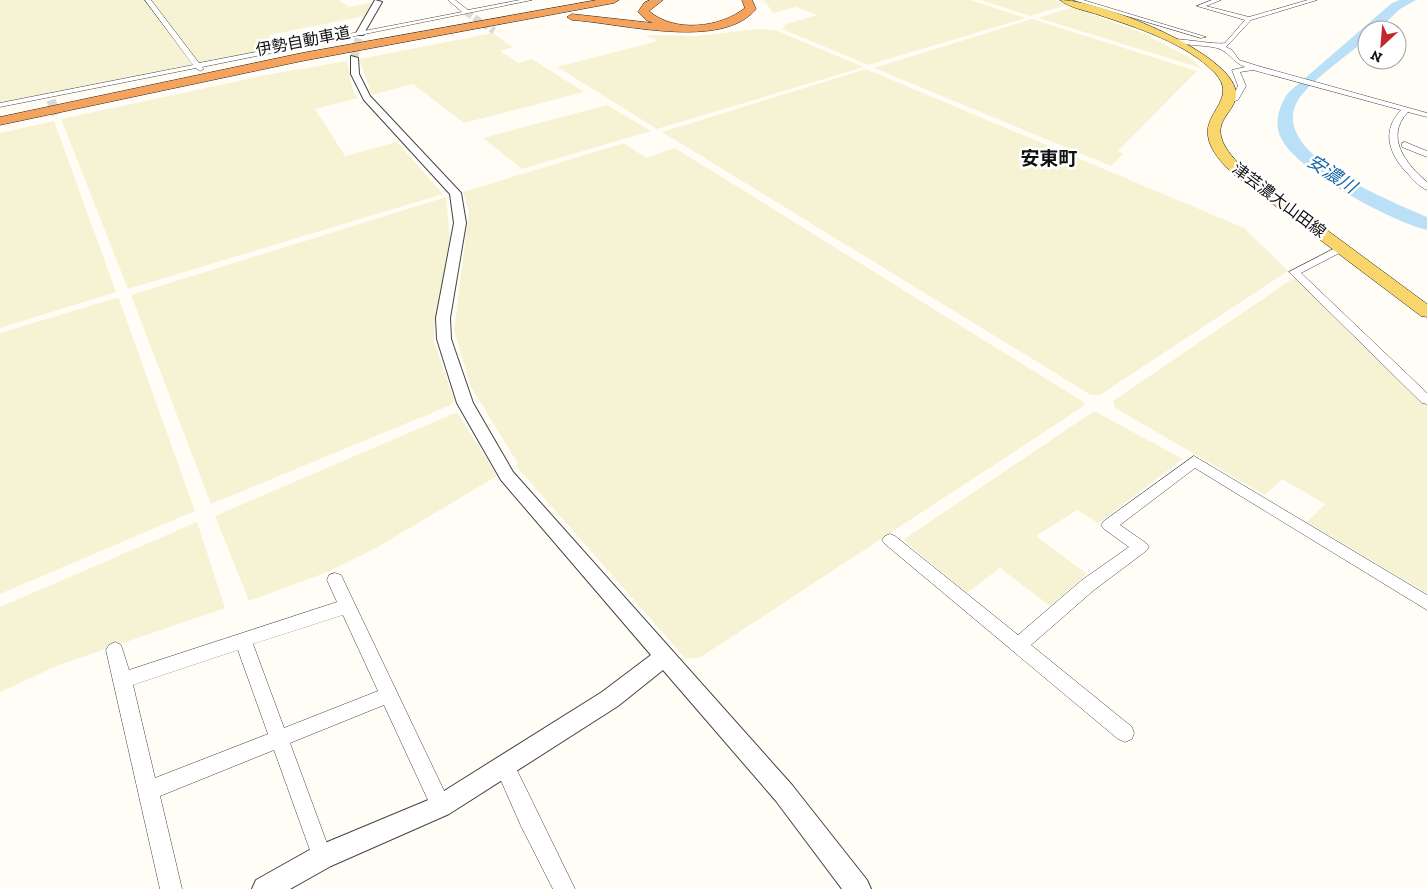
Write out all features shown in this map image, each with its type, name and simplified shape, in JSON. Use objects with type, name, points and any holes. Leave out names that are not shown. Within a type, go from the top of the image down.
[{"type":"highway","points":[[404,33],[568,0]]},
{"type":"highway","name":"伊勢自動車道","points":[[0,115],[404,33],[591,0]]},
{"type":"highway","name":"伊勢自動車道","points":[[0,121],[302,57],[614,0]]},
{"type":"highway","points":[[658,0],[643,10],[646,16],[666,23],[687,25],[716,22],[734,16],[743,8],[739,0]]},
{"type":"highway","points":[[302,57],[472,27],[544,18],[596,18],[672,28],[711,27],[734,22],[747,14],[752,9],[747,0]]},
{"type":"main road","points":[[1065,0],[1079,2],[1174,41],[1200,56],[1220,73],[1229,88],[1228,102]]},
{"type":"main road","name":"津芸濃大山田線","points":[[1228,102],[1214,126],[1215,138],[1221,154],[1238,171],[1427,312]]},
{"type":"street","points":[[148,0],[199,67]]},
{"type":"street","points":[[451,0],[466,12]]},
{"type":"street","points":[[0,105],[50,97],[529,0]]},
{"type":"street","points":[[1218,0],[1200,6],[1249,19],[1314,0]]},
{"type":"street","points":[[360,33],[379,1]]},
{"type":"street","points":[[1079,2],[1225,47],[1237,61],[1255,68],[1404,107],[1427,115]]},
{"type":"street","points":[[1225,47],[1249,19]]},
{"type":"street","points":[[1174,41],[1198,42],[1225,47]]},
{"type":"street","points":[[354,58],[361,90],[367,98],[455,192],[460,223],[443,318],[444,339],[451,368],[465,403],[507,476],[784,793],[858,889]]},
{"type":"street","points":[[1228,102],[1235,98],[1242,86],[1236,70],[1255,68]]},
{"type":"street","points":[[1404,107],[1391,132],[1392,143],[1410,171],[1427,187]]},
{"type":"street","points":[[1405,145],[1427,154]]},
{"type":"street","points":[[1341,248],[1294,272],[1427,400]]},
{"type":"street","points":[[1018,645],[1088,584],[1141,547],[1109,525],[1194,461],[1427,604]]},
{"type":"street","points":[[890,540],[1125,733]]},
{"type":"street","points":[[335,580],[441,806]]},
{"type":"street","points":[[123,680],[244,642],[348,606]]},
{"type":"street","points":[[244,642],[322,857]]},
{"type":"street","points":[[115,650],[171,889]]},
{"type":"street","points":[[265,889],[322,857],[441,806],[610,699],[664,657]]},
{"type":"street","points":[[148,791],[389,695]]},
{"type":"street","points":[[505,767],[528,819],[564,889]]},
{"type":"shaded area","points":[[0,0],[145,0],[193,64],[0,104]]},
{"type":"shaded area","points":[[151,0],[339,0],[349,7],[374,2],[365,16],[269,35],[281,47],[198,62]]},
{"type":"shaded area","points":[[764,0],[971,0],[1026,18],[868,65],[782,29],[786,24],[817,15],[796,7],[773,13]]},
{"type":"shaded area","points":[[980,0],[1053,0],[1067,5],[1030,16]]},
{"type":"shaded area","points":[[1073,7],[1143,33],[1190,58],[1201,68],[1038,18]]},
{"type":"shaded area","points":[[1032,19],[1197,71],[1118,151],[1123,154],[1111,166],[874,68]]},
{"type":"shaded area","points":[[758,29],[775,30],[864,67],[657,129],[557,67],[658,41],[645,35],[697,36]]},
{"type":"shaded area","points":[[493,33],[513,47],[500,51],[518,63],[532,59],[584,92],[464,123],[413,84],[372,95],[359,59]]},
{"type":"shaded area","points":[[347,61],[353,91],[358,98],[315,109],[345,156],[397,142],[443,194],[128,289],[61,119],[266,75]]},
{"type":"shaded area","points":[[866,69],[1244,228],[1288,271],[1100,395],[1091,395],[662,132]]},
{"type":"shaded area","points":[[607,105],[651,131],[522,169],[483,138]]},
{"type":"shaded area","points":[[54,121],[116,292],[0,328],[0,133]]},
{"type":"shaded area","points":[[624,143],[646,158],[675,148],[1085,403],[1084,406],[701,657],[686,659],[517,467],[517,462],[471,387],[454,330],[469,211],[463,192]]},
{"type":"shaded area","points":[[446,197],[450,239],[434,328],[434,341],[454,400],[451,405],[211,504],[131,295]]},
{"type":"shaded area","points":[[1295,277],[1427,405],[1427,593],[1307,522],[1325,504],[1282,479],[1265,495],[1115,408],[1113,401]]},
{"type":"shaded area","points":[[116,298],[119,299],[195,511],[0,594],[0,333]]},
{"type":"shaded area","points":[[1094,411],[1183,459],[1098,523],[1077,510],[1036,536],[1087,574],[1050,606],[1000,568],[967,593],[903,540]]},
{"type":"shaded area","points":[[457,412],[497,476],[376,548],[325,573],[249,601],[215,516]]},
{"type":"shaded area","points":[[197,522],[225,608],[59,665],[0,692],[0,607]]},
{"type":"waterway","name":"安濃川","points":[[1381,20],[1396,6],[1410,0]]},
{"type":"waterway","name":"安濃川","points":[[1357,40],[1294,95],[1290,101],[1287,113],[1288,135],[1296,148],[1309,161],[1328,174],[1349,187],[1427,224]]},
{"type":"tunnel","points":[[466,12],[494,31]]},
{"type":"tunnel","points":[[354,58],[360,33]]},
{"type":"tunnel","points":[[51,100],[56,115]]},
{"type":"district","name":"安東町","points":[[1049,158]]}]
